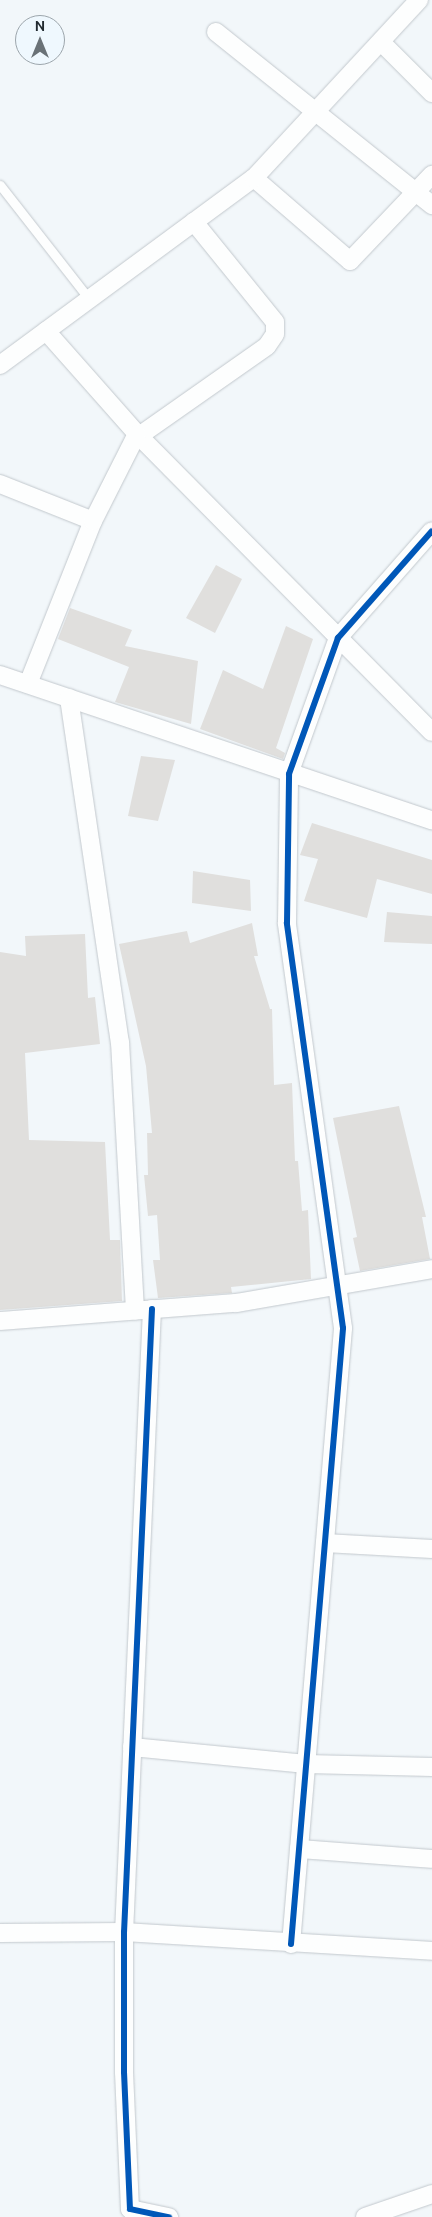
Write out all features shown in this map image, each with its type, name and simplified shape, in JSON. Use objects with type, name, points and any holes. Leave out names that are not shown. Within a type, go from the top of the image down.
[{"type":"street","points":[[0,365],[254,178],[382,43],[419,0]]},
{"type":"street","points":[[216,32],[432,205]]},
{"type":"street","points":[[382,43],[432,93]]},
{"type":"street","points":[[254,178],[350,261],[432,175]]},
{"type":"street","points":[[28,684],[93,521],[138,435],[267,346],[276,334],[276,322],[194,222]]},
{"type":"street","points":[[46,331],[138,435],[432,732]]},
{"type":"street","points":[[0,484],[93,521]]},
{"type":"street","points":[[291,1944],[343,1328],[287,923],[290,774],[338,638],[432,531]]},
{"type":"street","points":[[0,675],[290,774],[432,820]]},
{"type":"street","points":[[69,698],[120,1042],[144,1310],[132,1747],[124,1932],[124,2072],[130,2209],[169,2217]]},
{"type":"street","points":[[0,1321],[236,1303],[432,1269]]},
{"type":"street","points":[[325,1543],[432,1549]]},
{"type":"street","points":[[132,1747],[306,1764],[432,1767]]},
{"type":"street","points":[[299,1849],[432,1859]]},
{"type":"street","points":[[0,1933],[124,1932],[432,1952]]},
{"type":"street","points":[[365,2217],[432,2194]]},
{"type":"lane","points":[[0,185],[89,300]]},
{"type":"building","points":[[216,565],[242,579],[215,633],[186,618]]},
{"type":"building","points":[[70,608],[132,630],[125,646],[198,661],[191,724],[115,702],[129,667],[58,639]]},
{"type":"building","points":[[286,626],[313,639],[276,748],[285,753],[283,759],[200,729],[223,670],[263,689]]},
{"type":"building","points":[[141,756],[175,760],[158,821],[128,816]]},
{"type":"building","points":[[312,823],[432,860],[432,894],[377,879],[367,918],[304,901],[318,859],[300,855]]},
{"type":"building","points":[[193,871],[250,880],[251,911],[192,903]]},
{"type":"building","points":[[387,912],[432,916],[432,944],[384,942]]},
{"type":"building","points":[[252,923],[258,956],[254,956],[270,1009],[272,1009],[274,1085],[292,1083],[295,1161],[298,1161],[302,1211],[308,1210],[311,1279],[231,1287],[232,1293],[158,1298],[153,1260],[160,1260],[157,1215],[148,1216],[144,1175],[148,1175],[147,1133],[152,1133],[146,1066],[119,944],[187,931],[190,943]]},
{"type":"building","points":[[85,934],[88,998],[95,997],[100,1044],[25,1053],[29,1140],[105,1142],[110,1240],[120,1240],[122,1301],[0,1310],[0,952],[26,956],[25,936]]},
{"type":"building","points":[[399,1106],[426,1217],[422,1217],[430,1259],[360,1271],[353,1238],[357,1237],[333,1118]]},
{"type":"cycle path","points":[[291,1944],[343,1328],[287,923],[289,774],[338,638],[432,531]]},
{"type":"cycle path","points":[[152,1309],[124,1932],[124,2072],[130,2209],[169,2217]]}]
